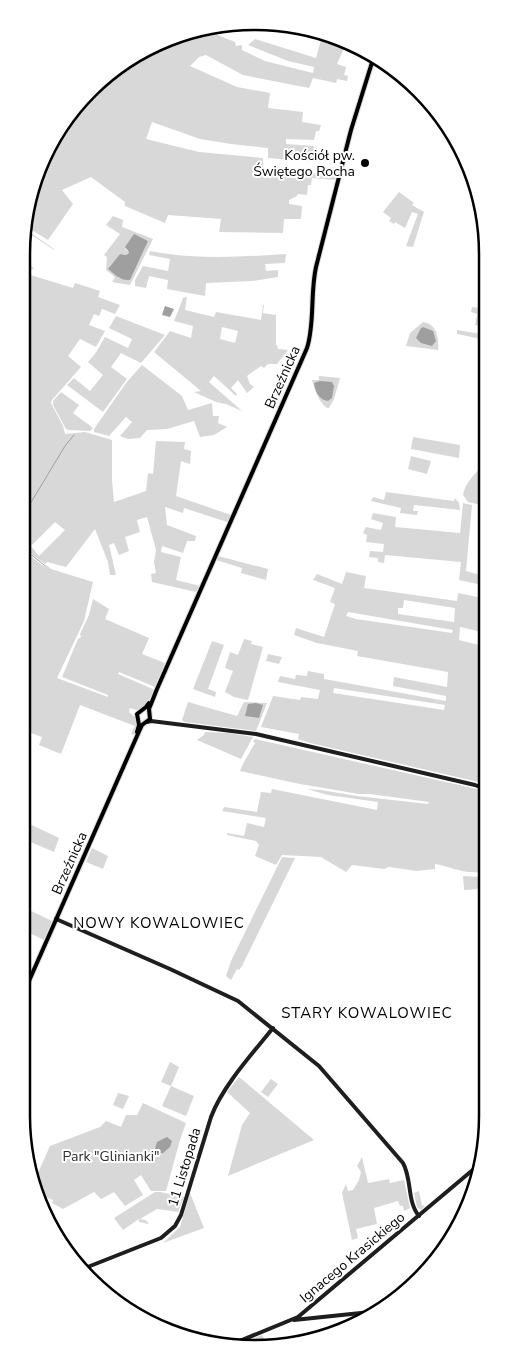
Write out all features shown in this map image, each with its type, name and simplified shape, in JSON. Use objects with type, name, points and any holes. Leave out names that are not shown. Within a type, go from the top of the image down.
[{"type":"main road","name":"Brzeźnicka","points":[[150,714],[150,707],[156,691],[307,348],[310,338],[312,287],[316,267],[351,130],[372,63]]},
{"type":"main road","name":"Brzeźnicka","points":[[143,710],[156,691]]},
{"type":"main road","points":[[143,710],[150,714],[150,719],[146,723],[138,720],[137,714],[143,710]]},
{"type":"main road","name":"Brzeźnicka","points":[[136,736],[139,725],[138,720]]},
{"type":"main road","name":"Brzeźnicka","points":[[30,978],[136,736],[146,723]]},
{"type":"street","points":[[150,714],[154,718],[168,724]]},
{"type":"street","points":[[146,723],[151,721],[256,734],[479,786]]},
{"type":"street","points":[[56,919],[231,996],[320,1066],[402,1163],[406,1170],[413,1207],[419,1216]]},
{"type":"street","name":"11 Listopada","points":[[89,1267],[161,1238],[175,1226],[181,1215],[216,1104],[225,1089],[273,1028]]},
{"type":"street","name":"Ignacego Krasickiego","points":[[242,1340],[292,1320],[302,1314],[472,1172]]},
{"type":"street","points":[[292,1320],[361,1313]]},
{"type":"street","points":[[302,1314],[308,1319]]},
{"type":"green space","points":[[214,34],[235,42],[236,46],[242,45],[242,50],[265,61],[313,73],[314,67],[288,61],[248,45],[255,39],[316,58],[321,40],[344,49],[337,64],[346,67],[344,75],[348,76],[347,81],[337,79],[336,83],[313,78],[309,88],[243,75],[206,55],[199,57],[190,66],[237,87],[270,93],[268,108],[303,112],[302,122],[321,125],[319,131],[316,131],[314,140],[286,139],[286,144],[314,146],[314,150],[318,151],[316,162],[268,158],[268,148],[200,139],[152,122],[146,139],[199,152],[263,158],[263,170],[336,175],[335,180],[312,178],[311,185],[308,185],[307,195],[298,194],[289,200],[289,204],[302,206],[301,219],[284,219],[283,233],[219,232],[221,219],[168,215],[165,223],[125,206],[125,202],[91,177],[62,190],[73,204],[48,240],[31,230],[34,211],[42,182],[53,155],[76,118],[86,106],[118,76],[142,60],[182,42]]},
{"type":"green space","points":[[399,192],[414,203],[412,205],[424,212],[413,247],[406,246],[418,214],[412,212],[405,228],[389,221],[391,218],[383,212]]},
{"type":"green space","points":[[113,216],[123,220],[122,227],[153,239],[130,285],[112,282],[115,277],[106,270],[107,257],[104,255],[120,234],[106,225]],"holes":[[[148,240],[130,280],[119,278],[109,270],[120,254],[127,255],[129,252],[125,249]]]},
{"type":"green space","points":[[31,233],[54,250],[33,236],[30,239]]},
{"type":"green space","points":[[150,251],[201,257],[286,254],[285,263],[265,264],[266,271],[278,270],[278,277],[252,281],[206,283],[205,296],[167,289],[168,280],[149,276],[146,288],[135,286],[135,280],[143,266],[168,271],[170,259],[149,255]]},
{"type":"green space","points":[[30,275],[73,288],[75,283],[100,291],[98,297],[120,305],[115,314],[102,309],[99,316],[94,314],[89,325],[105,331],[96,347],[80,339],[68,356],[81,367],[51,403],[65,434],[85,432],[112,440],[114,502],[146,491],[148,473],[153,474],[156,441],[185,442],[184,449],[191,451],[190,464],[181,461],[176,496],[231,515],[227,522],[184,508],[183,513],[165,507],[167,525],[196,536],[195,541],[187,541],[183,553],[162,546],[161,552],[181,557],[176,580],[200,586],[196,592],[152,582],[151,574],[156,573],[154,562],[156,550],[147,517],[137,520],[140,532],[125,537],[129,551],[119,555],[114,543],[109,545],[116,575],[110,575],[108,562],[95,529],[66,567],[47,562],[45,564],[30,554]],"holes":[[[55,522],[65,530],[39,556],[31,546]]]},
{"type":"green space","points":[[187,297],[185,310],[214,317],[216,312],[261,320],[263,305],[263,313],[276,315],[276,345],[278,349],[288,350],[277,364],[268,364],[264,368],[261,366],[247,376],[250,384],[254,387],[247,393],[238,380],[231,388],[237,394],[236,396],[214,376],[209,382],[242,411],[194,392],[201,391],[154,352],[170,331],[191,338],[193,326],[174,321],[183,298]],"holes":[[[222,327],[238,331],[235,343],[220,339]]]},
{"type":"green space","points":[[472,307],[479,308],[479,326],[475,325],[477,314],[471,312]]},
{"type":"green space","points":[[116,316],[165,335],[141,363],[121,353],[111,367],[127,379],[103,412],[67,385],[74,378],[90,391],[103,375],[88,362],[105,337],[128,348],[132,339],[109,328]]},
{"type":"green space","points":[[423,322],[428,323],[436,332],[438,350],[406,346],[410,333]]},
{"type":"green space","points":[[457,330],[479,334],[479,339],[457,334]]},
{"type":"green space","points":[[142,365],[182,396],[188,410],[212,403],[213,416],[219,416],[218,423],[227,427],[214,435],[200,437],[194,421],[167,429],[147,430],[140,438],[128,439],[120,436],[132,422],[126,417],[109,436],[94,432],[94,429],[126,383]]},
{"type":"green space","points":[[319,376],[340,378],[334,399],[329,408],[321,402],[313,384],[312,380],[319,380]]},
{"type":"green space","points":[[61,392],[79,405],[73,413],[93,428],[90,431],[66,429],[53,405],[53,401]]},
{"type":"green space","points":[[413,437],[460,445],[459,458],[411,449]]},
{"type":"green space","points":[[411,456],[431,461],[427,474],[408,469]]},
{"type":"green space","points":[[479,469],[479,504],[468,502],[463,495],[471,479]]},
{"type":"green space","points":[[386,492],[454,501],[455,498],[459,503],[460,510],[414,505],[413,511],[418,511],[417,515],[400,513],[401,508],[371,501],[373,497],[384,500]]},
{"type":"green space","points":[[463,503],[472,505],[466,571],[479,575],[479,584],[459,580],[461,562],[385,555],[384,563],[378,562],[378,558],[369,557],[370,551],[383,552],[384,544],[366,542],[367,535],[363,533],[366,527],[381,530],[383,523],[371,519],[373,513],[396,517],[395,527],[460,533]]},
{"type":"green space","points":[[31,556],[43,566],[45,564],[51,569],[93,582],[84,621],[57,678],[108,697],[108,695],[62,677],[78,639],[81,637],[80,634],[89,615],[93,599],[109,609],[105,619],[149,638],[142,654],[165,663],[155,687],[119,672],[118,674],[155,690],[145,707],[136,710],[130,708],[129,712],[134,716],[138,724],[135,735],[131,734],[135,726],[80,705],[61,754],[39,745],[42,737],[30,733]]},
{"type":"green space","points":[[218,556],[268,569],[266,580],[241,573],[242,568],[216,560]]},
{"type":"green space","points":[[346,572],[366,576],[364,588],[457,601],[458,593],[479,597],[479,631],[460,627],[459,640],[479,645],[479,782],[310,743],[298,739],[299,734],[261,727],[273,696],[300,700],[301,697],[318,699],[320,690],[278,682],[280,676],[295,679],[296,675],[307,676],[308,671],[324,674],[324,679],[446,701],[446,696],[393,686],[394,677],[447,687],[448,672],[357,656],[358,651],[317,643],[294,635],[296,628],[324,637],[335,604],[330,602],[335,588],[313,580],[317,574],[342,584]],"holes":[[[404,600],[455,608],[454,622],[398,614],[398,608],[403,608]],[[348,612],[453,630],[452,633],[356,619],[346,616]],[[334,688],[445,705],[444,710],[333,693]]]},
{"type":"green space","points":[[244,639],[252,641],[251,644],[263,647],[248,700],[234,697],[225,692],[233,671],[225,668],[230,652],[238,655]]},
{"type":"green space","points":[[212,641],[224,645],[208,689],[216,692],[215,697],[193,689]]},
{"type":"green space","points":[[268,654],[282,657],[279,664],[266,661]]},
{"type":"green space","points":[[188,702],[237,716],[244,702],[267,703],[256,731],[184,722],[182,720]]},
{"type":"green space","points":[[205,732],[253,737],[241,759],[197,740]]},
{"type":"green space","points":[[255,739],[479,789],[479,872],[466,872],[435,864],[435,869],[417,871],[352,865],[346,872],[321,857],[282,855],[276,865],[255,856],[259,845],[256,841],[227,835],[227,833],[244,836],[247,823],[264,827],[266,818],[222,811],[224,807],[257,812],[261,792],[271,793],[272,789],[377,810],[378,802],[328,795],[307,789],[428,804],[429,802],[359,794],[240,771],[255,743],[253,741]]},
{"type":"green space","points":[[30,824],[59,838],[54,852],[30,842]]},
{"type":"green space","points":[[92,848],[108,856],[103,869],[86,862]]},
{"type":"green space","points":[[282,857],[295,858],[242,966],[239,970],[237,969],[231,980],[226,976],[231,961]]},
{"type":"green space","points":[[463,876],[479,877],[479,889],[464,890]]},
{"type":"green space","points":[[30,910],[52,921],[44,940],[30,933]]},
{"type":"green space","points":[[170,1062],[179,1067],[171,1086],[161,1082]]},
{"type":"green space","points":[[239,1077],[314,1140],[228,1176],[242,1125],[250,1113],[227,1092]]},
{"type":"green space","points":[[271,1079],[278,1084],[268,1097],[261,1092]]},
{"type":"green space","points":[[171,1086],[194,1096],[186,1116],[162,1106]]},
{"type":"green space","points":[[118,1093],[129,1096],[123,1109],[113,1105]]},
{"type":"green space","name":"Park \"Glinianki\"","points":[[143,1103],[186,1123],[166,1191],[151,1191],[141,1175],[134,1180],[143,1195],[125,1206],[114,1192],[101,1199],[94,1192],[63,1209],[52,1203],[53,1200],[45,1197],[38,1173],[50,1146],[100,1127],[106,1121],[121,1127],[126,1115],[137,1115]]},
{"type":"green space","points":[[362,1157],[368,1183],[389,1179],[390,1183],[404,1180],[410,1208],[404,1211],[403,1206],[400,1206],[398,1201],[374,1208],[377,1224],[356,1229],[358,1238],[352,1240],[342,1193],[346,1184],[348,1191],[353,1190],[359,1180],[361,1172],[357,1166]]},
{"type":"green space","points":[[419,1191],[422,1205],[425,1206],[421,1210],[417,1207],[414,1193]]},
{"type":"green space","points":[[155,1192],[184,1197],[178,1212],[157,1209],[140,1219],[146,1220],[149,1224],[139,1222],[139,1219],[123,1230],[114,1218]]},
{"type":"green space","points":[[190,1193],[204,1228],[163,1243],[180,1227]]},
{"type":"green space","points":[[262,1335],[265,1340],[254,1340],[250,1340]]},
{"type":"shaded area","points":[[134,234],[148,241],[130,280],[124,280],[108,269],[120,254],[128,254],[129,252],[125,247]]},
{"type":"shaded area","points":[[165,306],[174,309],[170,317],[162,315]]},
{"type":"shaded area","points":[[423,327],[433,331],[436,341],[432,346],[421,343],[416,338]]},
{"type":"shaded area","points":[[320,381],[332,382],[334,386],[332,398],[328,401],[322,399],[316,392],[314,383]]},
{"type":"shaded area","points":[[256,703],[263,705],[259,718],[245,716],[248,704]]},
{"type":"shaded area","points":[[167,1137],[172,1141],[170,1147],[163,1153],[158,1153],[155,1149],[157,1142]]},
{"type":"waterway","points":[[30,504],[65,446],[74,435]]},
{"type":"waterway","points":[[30,555],[44,565]]},
{"type":"place","name":"Kościół pw. Świętego Rocha","points":[[365,163]]},
{"type":"district","name":"NOWY KOWALOWIEC","points":[[159,923]]},
{"type":"district","name":"STARY KOWALOWIEC","points":[[367,1013]]}]
